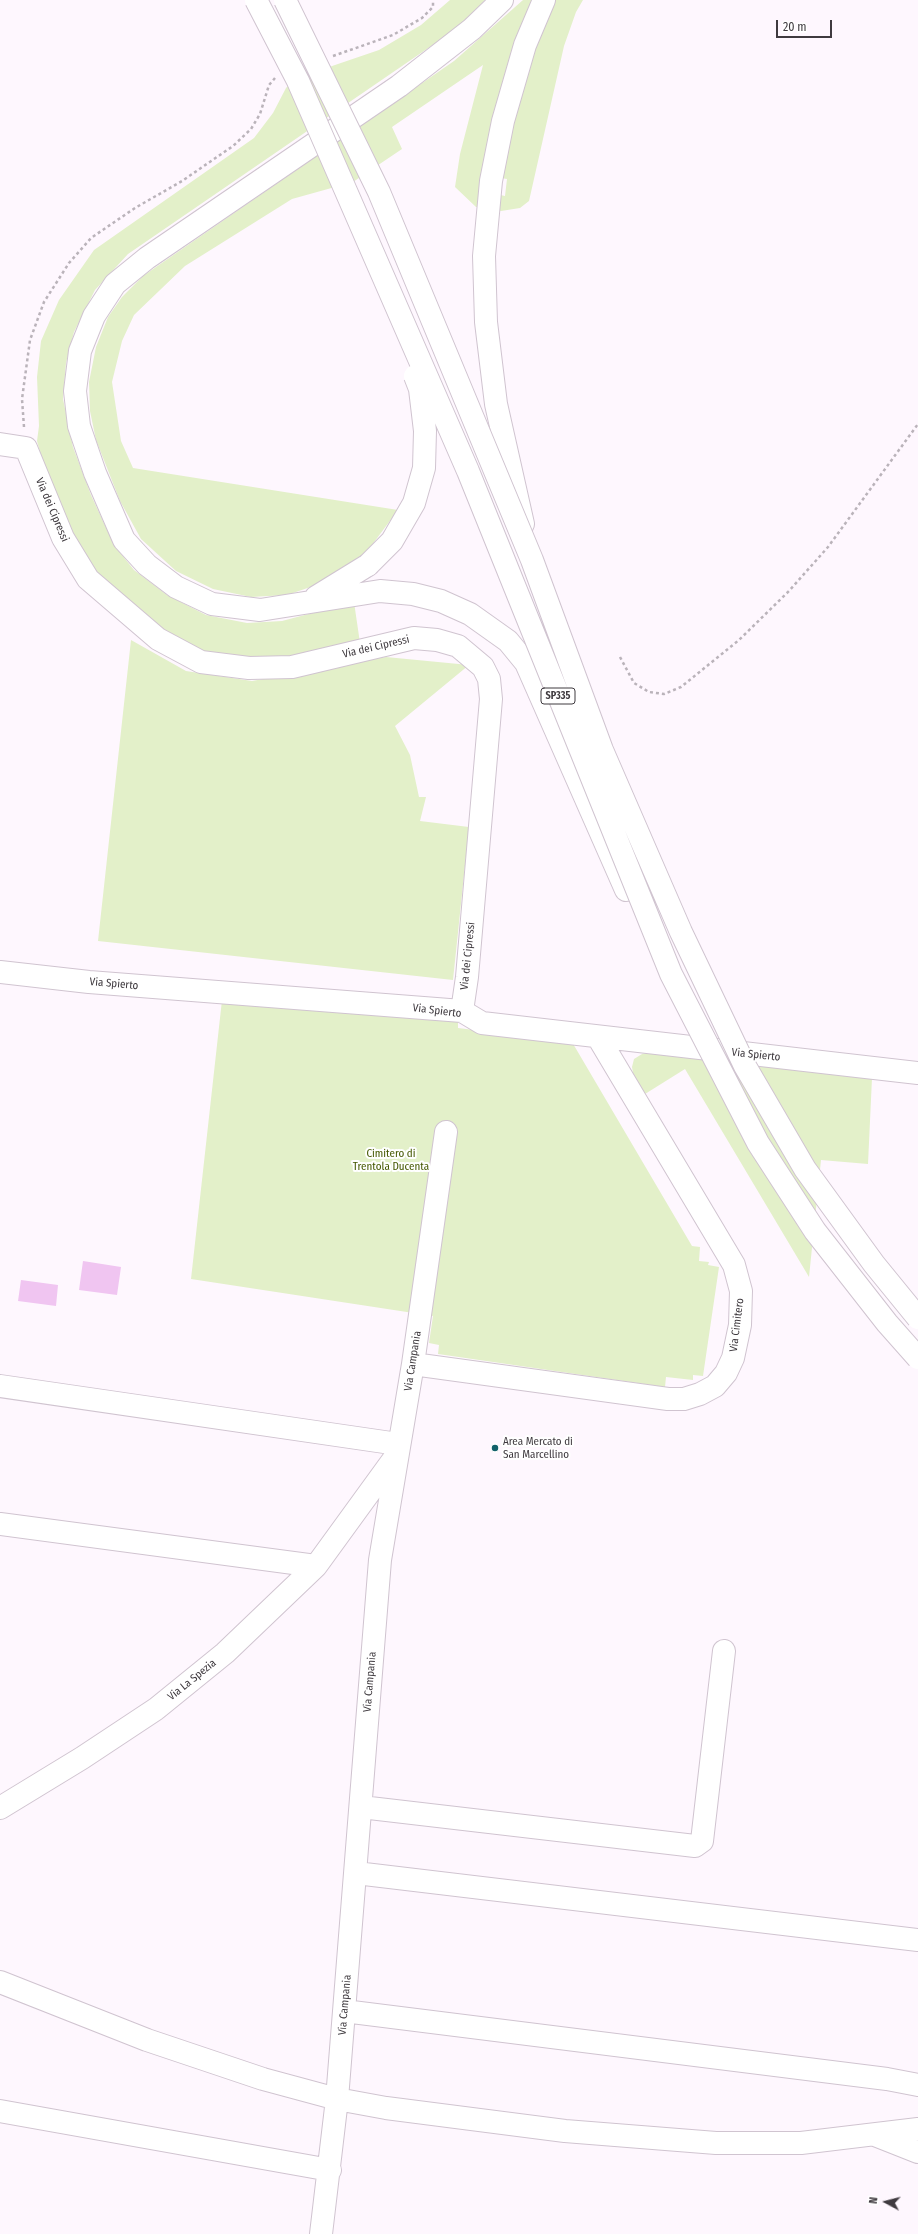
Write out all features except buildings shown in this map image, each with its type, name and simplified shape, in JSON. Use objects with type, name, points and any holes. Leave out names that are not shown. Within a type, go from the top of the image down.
[{"type":"main road","name":"SP335","points":[[256,0],[289,78],[468,471],[671,974],[758,1143],[815,1231],[887,1323],[918,1358]]},
{"type":"main road","name":"SP335","points":[[286,0],[379,192],[532,560],[602,750],[681,932],[745,1066],[805,1170],[874,1264],[918,1318]]},
{"type":"main road","points":[[502,0],[472,29],[399,86],[147,258],[116,284],[94,316],[80,351],[75,391],[78,426],[113,518],[129,545],[147,565],[176,587],[212,604],[260,610],[305,604],[367,592],[380,591],[413,594],[441,601],[470,614],[508,641],[526,663],[640,920],[671,974]]},
{"type":"main road","points":[[532,560],[496,404],[486,322],[484,256],[491,181],[503,121],[522,53],[544,0]]},
{"type":"main road","points":[[289,78],[311,120],[420,389],[425,430],[424,468],[414,503],[392,541],[368,565],[305,604]]},
{"type":"main road","points":[[0,444],[26,448]]},
{"type":"main road","name":"Via dei Cipressi","points":[[26,448],[62,538],[88,579],[158,639],[202,662],[249,668],[292,667],[414,638],[437,640],[458,646],[483,667],[489,679],[491,699],[467,977],[462,1011]]},
{"type":"main road","name":"Via Spierto","points":[[0,972],[89,982],[462,1011],[482,1023],[918,1073]]},
{"type":"main road","name":"Via Cimitero","points":[[413,1364],[673,1399],[684,1399],[700,1394],[715,1386],[726,1373],[733,1358],[740,1325],[741,1291],[734,1265],[598,1037]]},
{"type":"main road","name":"Via Campania","points":[[321,2234],[330,2170],[337,2099],[379,1568],[397,1450],[413,1364],[446,1132]]},
{"type":"main road","points":[[0,1386],[397,1450]]},
{"type":"main road","name":"Via La Spezia","points":[[0,1808],[82,1758],[156,1709],[225,1653],[316,1566],[397,1450]]},
{"type":"main road","points":[[353,1515],[387,1514]]},
{"type":"main road","points":[[0,1524],[316,1566]]},
{"type":"main road","points":[[361,1807],[695,1846],[702,1841],[724,1651]]},
{"type":"main road","points":[[356,1874],[918,1940]]},
{"type":"main road","points":[[0,1982],[147,2040],[263,2079],[337,2099],[386,2108],[565,2131],[716,2143],[802,2143],[918,2129]]},
{"type":"main road","points":[[344,2010],[887,2079],[918,2085]]},
{"type":"main road","points":[[0,2111],[330,2170]]},
{"type":"main road","points":[[874,2134],[918,2152]]},
{"type":"path","points":[[332,56],[393,35],[422,18],[433,7],[433,0]]},
{"type":"path","points":[[26,448],[22,399],[30,340],[44,302],[69,263],[91,238],[135,208],[182,181],[233,146],[251,129],[260,114],[274,78],[289,78]]},
{"type":"path","points":[[620,657],[634,683],[649,692],[664,694],[681,687],[739,640],[789,591],[828,547],[918,424]]},
{"type":"green space","points":[[450,0],[485,0],[456,29],[128,254],[95,290],[74,332],[66,363],[63,399],[73,447],[91,495],[114,545],[134,570],[167,595],[206,615],[247,623],[282,621],[354,602],[360,643],[272,661],[203,653],[143,622],[79,555],[48,483],[37,441],[39,426],[37,377],[41,341],[59,300],[94,250],[254,138],[273,113],[286,88],[294,79],[379,50],[421,25]]},
{"type":"green space","points":[[523,0],[532,0],[482,191],[505,196],[507,179],[501,178],[528,60],[552,0],[583,0],[576,12],[564,46],[529,201],[520,208],[501,211],[476,207],[455,187],[460,154],[483,65],[392,127],[402,149],[353,182],[292,199],[185,266],[134,315],[122,341],[112,382],[121,441],[133,468],[398,510],[360,561],[337,578],[287,595],[251,597],[213,589],[176,571],[141,539],[120,501],[96,440],[90,411],[89,382],[96,347],[108,317],[122,297],[143,276],[454,61]]},
{"type":"green space","points":[[131,640],[186,671],[252,681],[386,657],[469,665],[395,726],[410,755],[419,797],[426,797],[420,821],[469,827],[453,980],[98,941]]},
{"type":"green space","name":"Cimitero di Trentola Ducenta","points":[[222,1000],[458,1017],[458,1028],[572,1042],[692,1246],[700,1247],[699,1261],[709,1262],[708,1265],[719,1267],[703,1376],[693,1375],[693,1380],[666,1377],[665,1387],[438,1354],[439,1345],[429,1343],[433,1316],[191,1279]]},
{"type":"green space","points":[[651,1052],[872,1078],[868,1164],[821,1160],[809,1277],[685,1069],[645,1094],[633,1073],[632,1067],[634,1059],[642,1054]]},
{"type":"place","name":"Area Mercato di San Marcellino","points":[[495,1448]]}]
